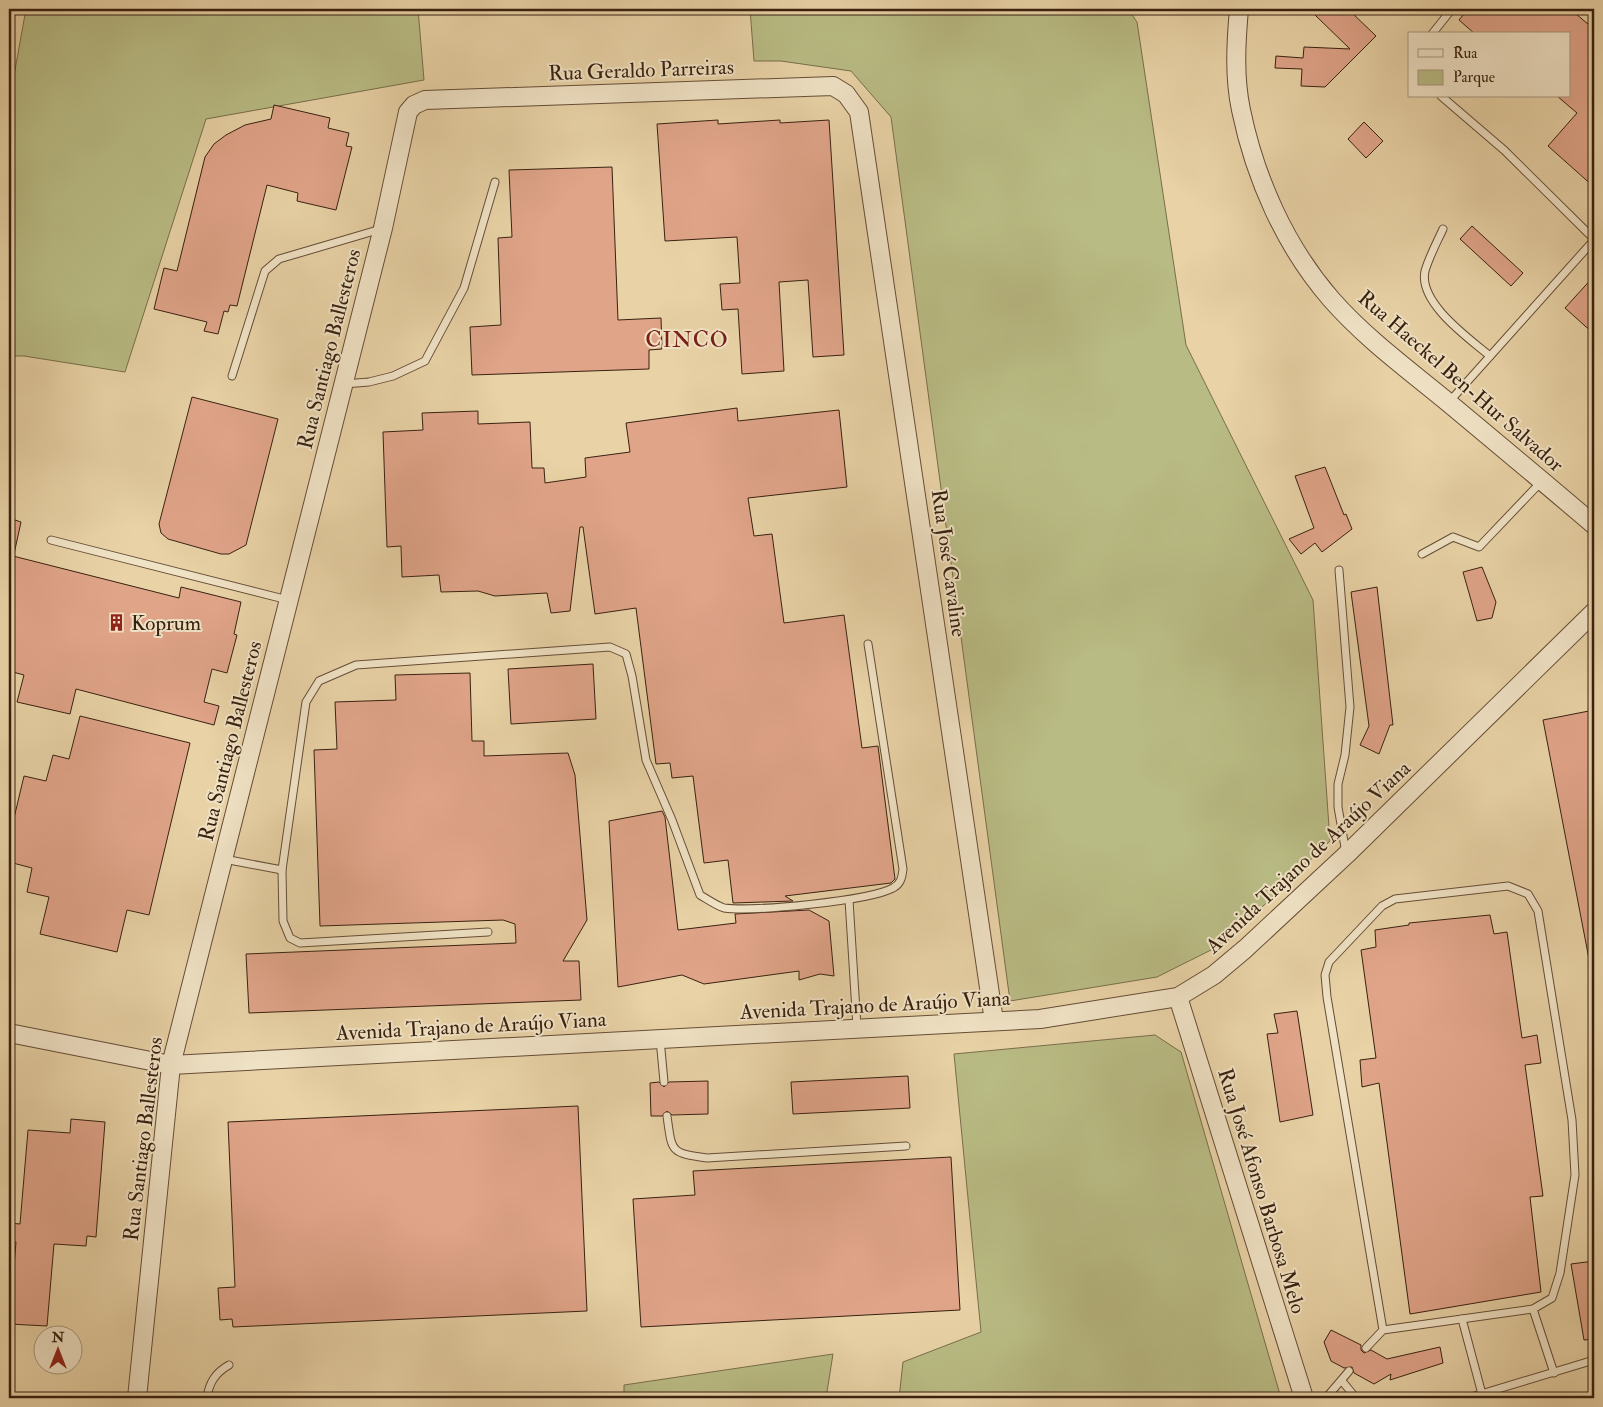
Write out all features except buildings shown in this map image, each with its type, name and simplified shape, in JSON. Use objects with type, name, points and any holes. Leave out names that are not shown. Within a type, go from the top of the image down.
[{"type":"street","name":"Rua Haeckel Ben-Hur Salvador","points":[[1239,9],[1235,51],[1240,109],[1254,161],[1273,209],[1300,256],[1331,299],[1378,345],[1594,525]]},
{"type":"street","name":"Rua Geraldo Parreiras","points":[[414,105],[424,100],[833,86],[846,94],[859,112]]},
{"type":"street","name":"Rua Santiago Ballesteros","points":[[136,1398],[171,1065],[383,228],[408,112],[414,105]]},
{"type":"street","name":"Rua José Cavaline","points":[[859,112],[994,1021]]},
{"type":"street","name":"Avenida Trajano de Araújo Viana","points":[[9,1033],[171,1065],[1040,1018],[1178,997],[1214,975],[1246,949],[1346,855],[1594,612]]},
{"type":"street","name":"Rua José Afonso Barbosa Melo","points":[[1178,997],[1304,1398]]},
{"type":"lane","points":[[1434,32],[1452,9]]},
{"type":"lane","points":[[1442,98],[1504,150],[1594,240],[1448,403]]},
{"type":"lane","points":[[343,384],[369,382],[393,376],[426,361],[464,288],[495,182]]},
{"type":"lane","points":[[232,376],[265,271],[279,259],[383,228]]},
{"type":"lane","points":[[1443,229],[1425,273],[1426,284],[1432,300],[1444,318],[1490,356]]},
{"type":"lane","points":[[1422,554],[1453,537],[1480,547],[1542,481]]},
{"type":"lane","points":[[51,540],[289,600]]},
{"type":"lane","points":[[1339,570],[1350,706],[1345,755],[1338,784],[1338,808],[1346,855]]},
{"type":"lane","points":[[488,932],[300,943],[290,938],[283,921],[282,870],[306,702],[319,681],[356,665],[610,646],[626,654],[632,676],[646,760],[672,820],[700,895],[723,908],[849,900],[893,888],[902,880],[903,869],[868,644]]},
{"type":"lane","points":[[223,859],[282,870]]},
{"type":"lane","points":[[1366,1348],[1383,1330],[1534,1309],[1552,1298],[1560,1273],[1575,1175],[1572,1120],[1538,911],[1528,894],[1508,886],[1395,899],[1382,906],[1329,962],[1325,975],[1383,1330]]},
{"type":"lane","points":[[849,900],[858,1028]]},
{"type":"lane","points":[[660,1039],[664,1082]]},
{"type":"lane","points":[[668,1116],[671,1144],[681,1154],[698,1157],[906,1146]]},
{"type":"lane","points":[[1534,1309],[1554,1373]]},
{"type":"lane","points":[[1462,1320],[1482,1394]]},
{"type":"lane","points":[[1468,1398],[1594,1360]]},
{"type":"lane","points":[[206,1398],[208,1388],[218,1371],[229,1365]]},
{"type":"lane","points":[[1326,1398],[1342,1381],[1349,1370]]},
{"type":"lane","points":[[1342,1381],[1356,1398]]},
{"type":"green space","points":[[26,9],[418,9],[424,80],[206,119],[125,372],[24,356],[9,356],[9,103]]},
{"type":"green space","points":[[750,9],[1128,9],[1137,22],[1186,345],[1313,600],[1330,841],[1225,943],[1157,977],[1010,1001],[891,117],[851,71],[781,61],[754,61]]},
{"type":"green space","points":[[1155,1035],[1181,1052],[1281,1398],[899,1398],[903,1362],[981,1332],[954,1054]]},
{"type":"green space","points":[[833,1354],[826,1398],[624,1398],[624,1385]]},
{"type":"place","name":"Koprum","points":[[117,623]]},
{"type":"district","name":"CINCO","points":[[687,339]]}]
